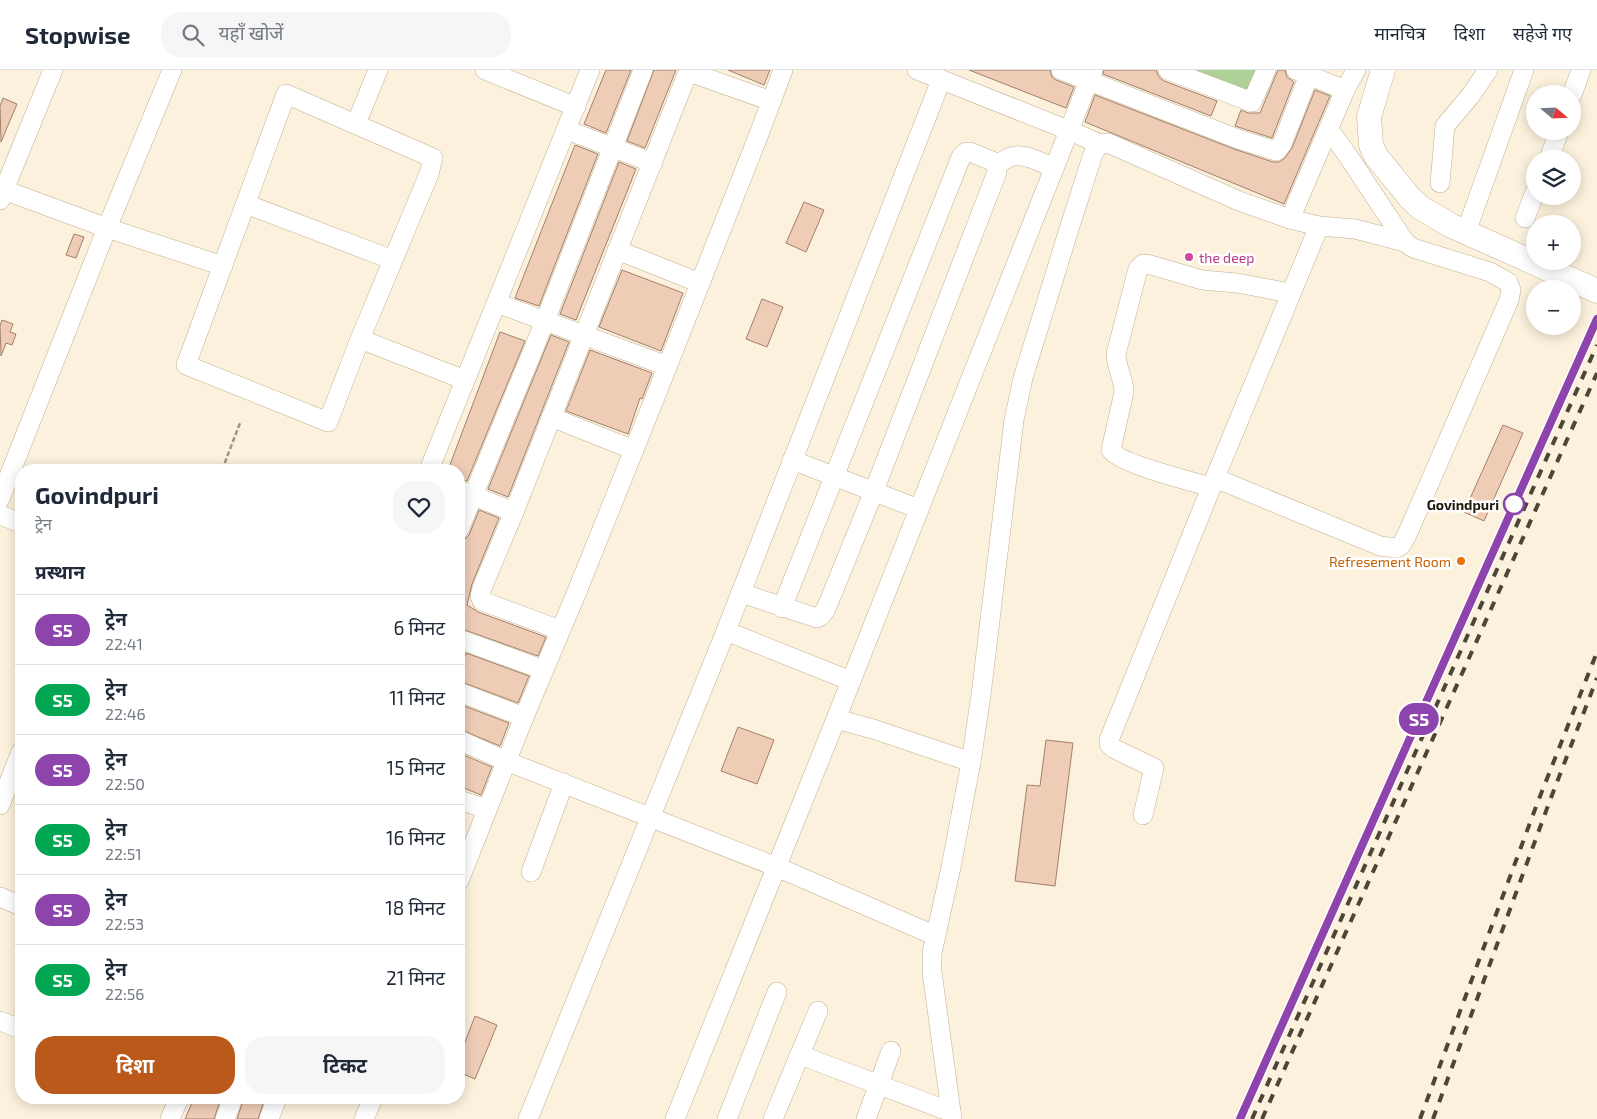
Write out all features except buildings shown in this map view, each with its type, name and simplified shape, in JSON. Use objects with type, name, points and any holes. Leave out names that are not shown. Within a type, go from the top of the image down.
[{"type":"main road","points":[[1383,70],[1369,117],[1371,145],[1376,156],[1410,198],[1436,218],[1597,291]]},
{"type":"street","points":[[53,70],[2,195],[223,266]]},
{"type":"street","points":[[0,499],[107,228],[172,70]]},
{"type":"street","points":[[356,124],[378,70]]},
{"type":"street","points":[[485,70],[576,107]]},
{"type":"street","points":[[431,464],[590,70]]},
{"type":"street","points":[[514,512],[465,493],[545,321],[643,70]]},
{"type":"street","points":[[465,866],[634,450],[783,70]]},
{"type":"street","points":[[917,70],[1100,144],[1114,146],[1239,201],[1290,220],[1319,226],[1355,229],[1404,242],[1413,248],[1500,276],[1508,282],[1510,290],[1509,300],[1401,545],[1396,548],[1380,546],[1213,483],[1126,461],[1113,454],[1111,450],[1124,392],[1116,354],[1138,269],[1143,264],[1202,280],[1237,283],[1290,293]]},
{"type":"street","points":[[1061,70],[1091,76],[1238,139],[1276,152],[1282,144],[1305,72],[1346,90]]},
{"type":"street","points":[[1168,70],[1252,102],[1266,70]]},
{"type":"street","points":[[1290,220],[1356,70]]},
{"type":"street","points":[[1440,182],[1446,126],[1472,95],[1488,70]]},
{"type":"street","points":[[1466,232],[1524,70]]},
{"type":"street","points":[[1576,85],[1581,70]]},
{"type":"street","points":[[560,630],[482,601],[480,596],[482,588],[514,512],[686,77],[690,74],[696,74],[771,101]]},
{"type":"street","points":[[675,1119],[1091,76]]},
{"type":"street","points":[[528,1119],[741,594],[941,80]]},
{"type":"street","points":[[286,94],[433,158],[429,174],[360,339],[328,422],[186,365],[246,204],[286,94]]},
{"type":"street","points":[[567,130],[653,163]]},
{"type":"street","points":[[1329,130],[1404,242]]},
{"type":"street","points":[[952,1116],[932,972],[932,954],[972,762],[1017,405],[1023,378],[1070,226],[1093,154],[1100,144]]},
{"type":"street","points":[[782,608],[961,157],[966,152],[970,152],[992,161],[998,166]]},
{"type":"street","points":[[741,594],[817,618],[824,613],[874,492],[998,166],[1008,158],[1017,155],[1054,168]]},
{"type":"street","points":[[246,204],[393,260]]},
{"type":"street","points":[[1525,218],[1530,205]]},
{"type":"street","points":[[1143,815],[1154,768],[1113,748],[1109,744],[1109,740],[1290,293],[1319,226]]},
{"type":"street","points":[[617,250],[700,283]]},
{"type":"street","points":[[497,303],[667,366]]},
{"type":"street","points":[[360,339],[465,380]]},
{"type":"street","points":[[551,417],[634,450]]},
{"type":"street","points":[[792,460],[919,509]]},
{"type":"street","points":[[0,515],[15,521]]},
{"type":"street","points":[[726,631],[851,681]]},
{"type":"street","points":[[465,641],[544,670]]},
{"type":"street","points":[[465,694],[524,717]]},
{"type":"street","points":[[836,719],[873,729],[972,762]]},
{"type":"street","points":[[465,743],[506,761],[777,866],[936,936]]},
{"type":"street","points":[[0,805],[15,767]]},
{"type":"street","points":[[531,872],[564,783]]},
{"type":"street","points":[[465,802],[487,809]]},
{"type":"street","points":[[0,897],[15,903]]},
{"type":"street","points":[[727,1119],[777,992]]},
{"type":"street","points":[[773,1119],[818,1011]]},
{"type":"street","points":[[1,1023],[15,1027]]},
{"type":"street","points":[[866,1119],[891,1051]]},
{"type":"street","points":[[800,1055],[952,1116]]},
{"type":"street","points":[[170,1119],[176,1104]]},
{"type":"street","points":[[225,1119],[231,1104]]},
{"type":"street","points":[[269,1119],[275,1104]]},
{"type":"street","points":[[364,1119],[370,1104]]},
{"type":"path","points":[[224,464],[240,423]]},
{"type":"green space","points":[[1183,70],[1260,70],[1249,96]]},
{"type":"railway","points":[[1240,1119],[1597,319]]},
{"type":"railway","points":[[1252,1119],[1597,345]]},
{"type":"railway","points":[[1262,1119],[1597,373]]},
{"type":"railway","points":[[1420,1119],[1537,804],[1597,652]]},
{"type":"railway","points":[[1433,1119],[1597,678]]},
{"type":"train","name":"S5","points":[[1240,1119],[1597,319]]},
{"type":"place","name":"the deep","points":[[1189,257]]},
{"type":"place","name":"Govindpuri","points":[[1514,504]]},
{"type":"place","name":"Refresement Room","points":[[1461,561]]}]
